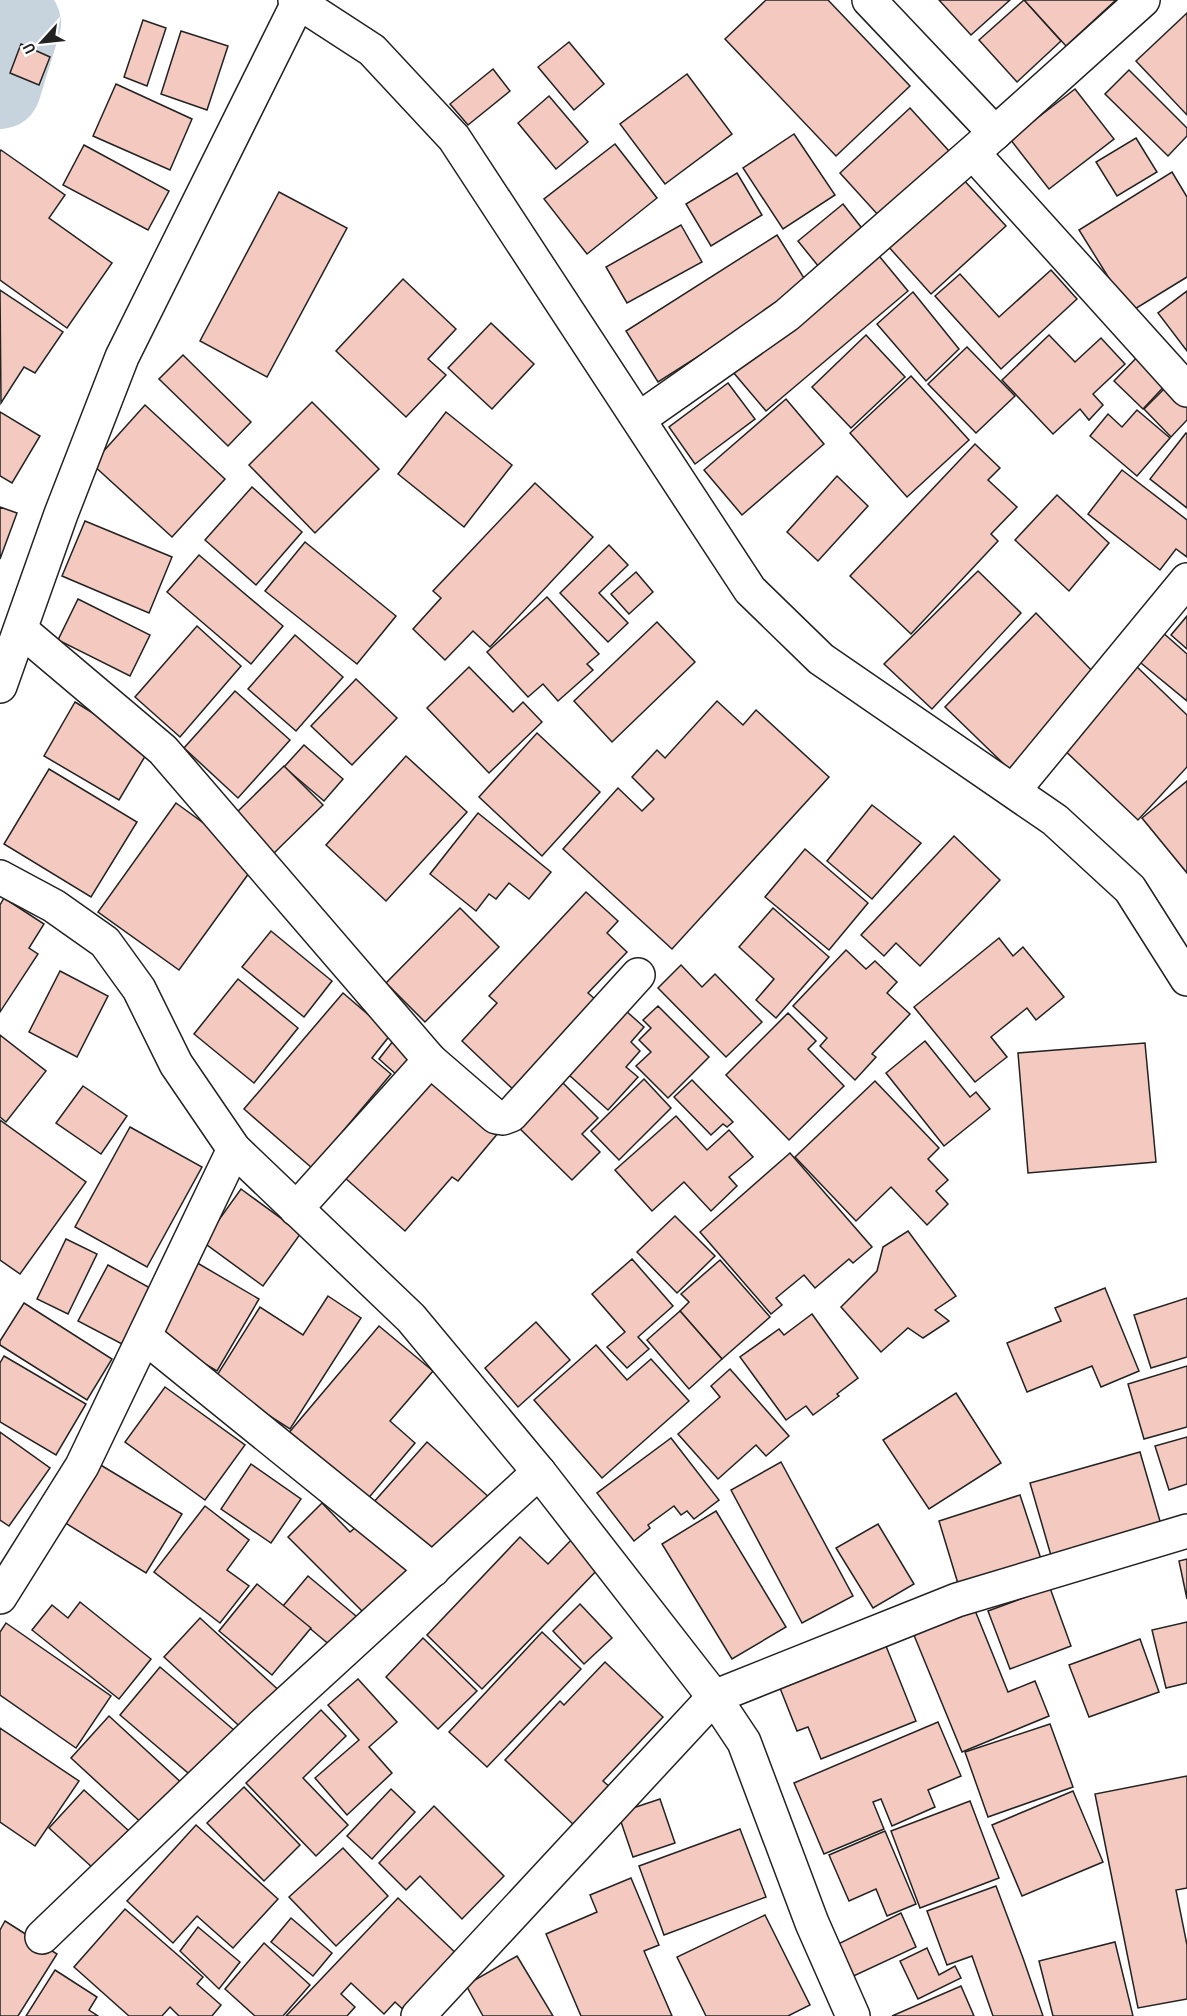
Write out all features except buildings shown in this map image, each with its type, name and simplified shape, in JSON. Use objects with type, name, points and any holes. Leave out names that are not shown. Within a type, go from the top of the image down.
[{"type":"main road","points":[[869,0],[1187,390]]},
{"type":"main road","points":[[639,419],[787,315],[1143,0]]},
{"type":"main road","points":[[0,686],[122,357],[297,1],[372,50],[453,138],[750,590],[821,659],[1056,819],[1130,889],[1187,979]]},
{"type":"main road","points":[[1014,790],[1187,580]]},
{"type":"main road","points":[[21,630],[163,750],[430,1060],[496,1117],[503,1118],[511,1115],[638,975]]},
{"type":"main road","points":[[0,877],[54,906],[105,942],[139,989],[176,1064],[234,1149],[411,1318],[539,1472],[714,1696],[744,1742],[812,1923],[853,2016]]},
{"type":"main road","points":[[296,1209],[430,1060]]},
{"type":"main road","points":[[0,1597],[9,1561],[82,1466],[234,1149]]},
{"type":"main road","points":[[145,1337],[433,1570]]},
{"type":"main road","points":[[42,1937],[264,1724],[539,1472]]},
{"type":"main road","points":[[418,2016],[714,1696],[957,1600],[1187,1531]]},
{"type":"waterway","points":[[0,88],[20,23]]}]
